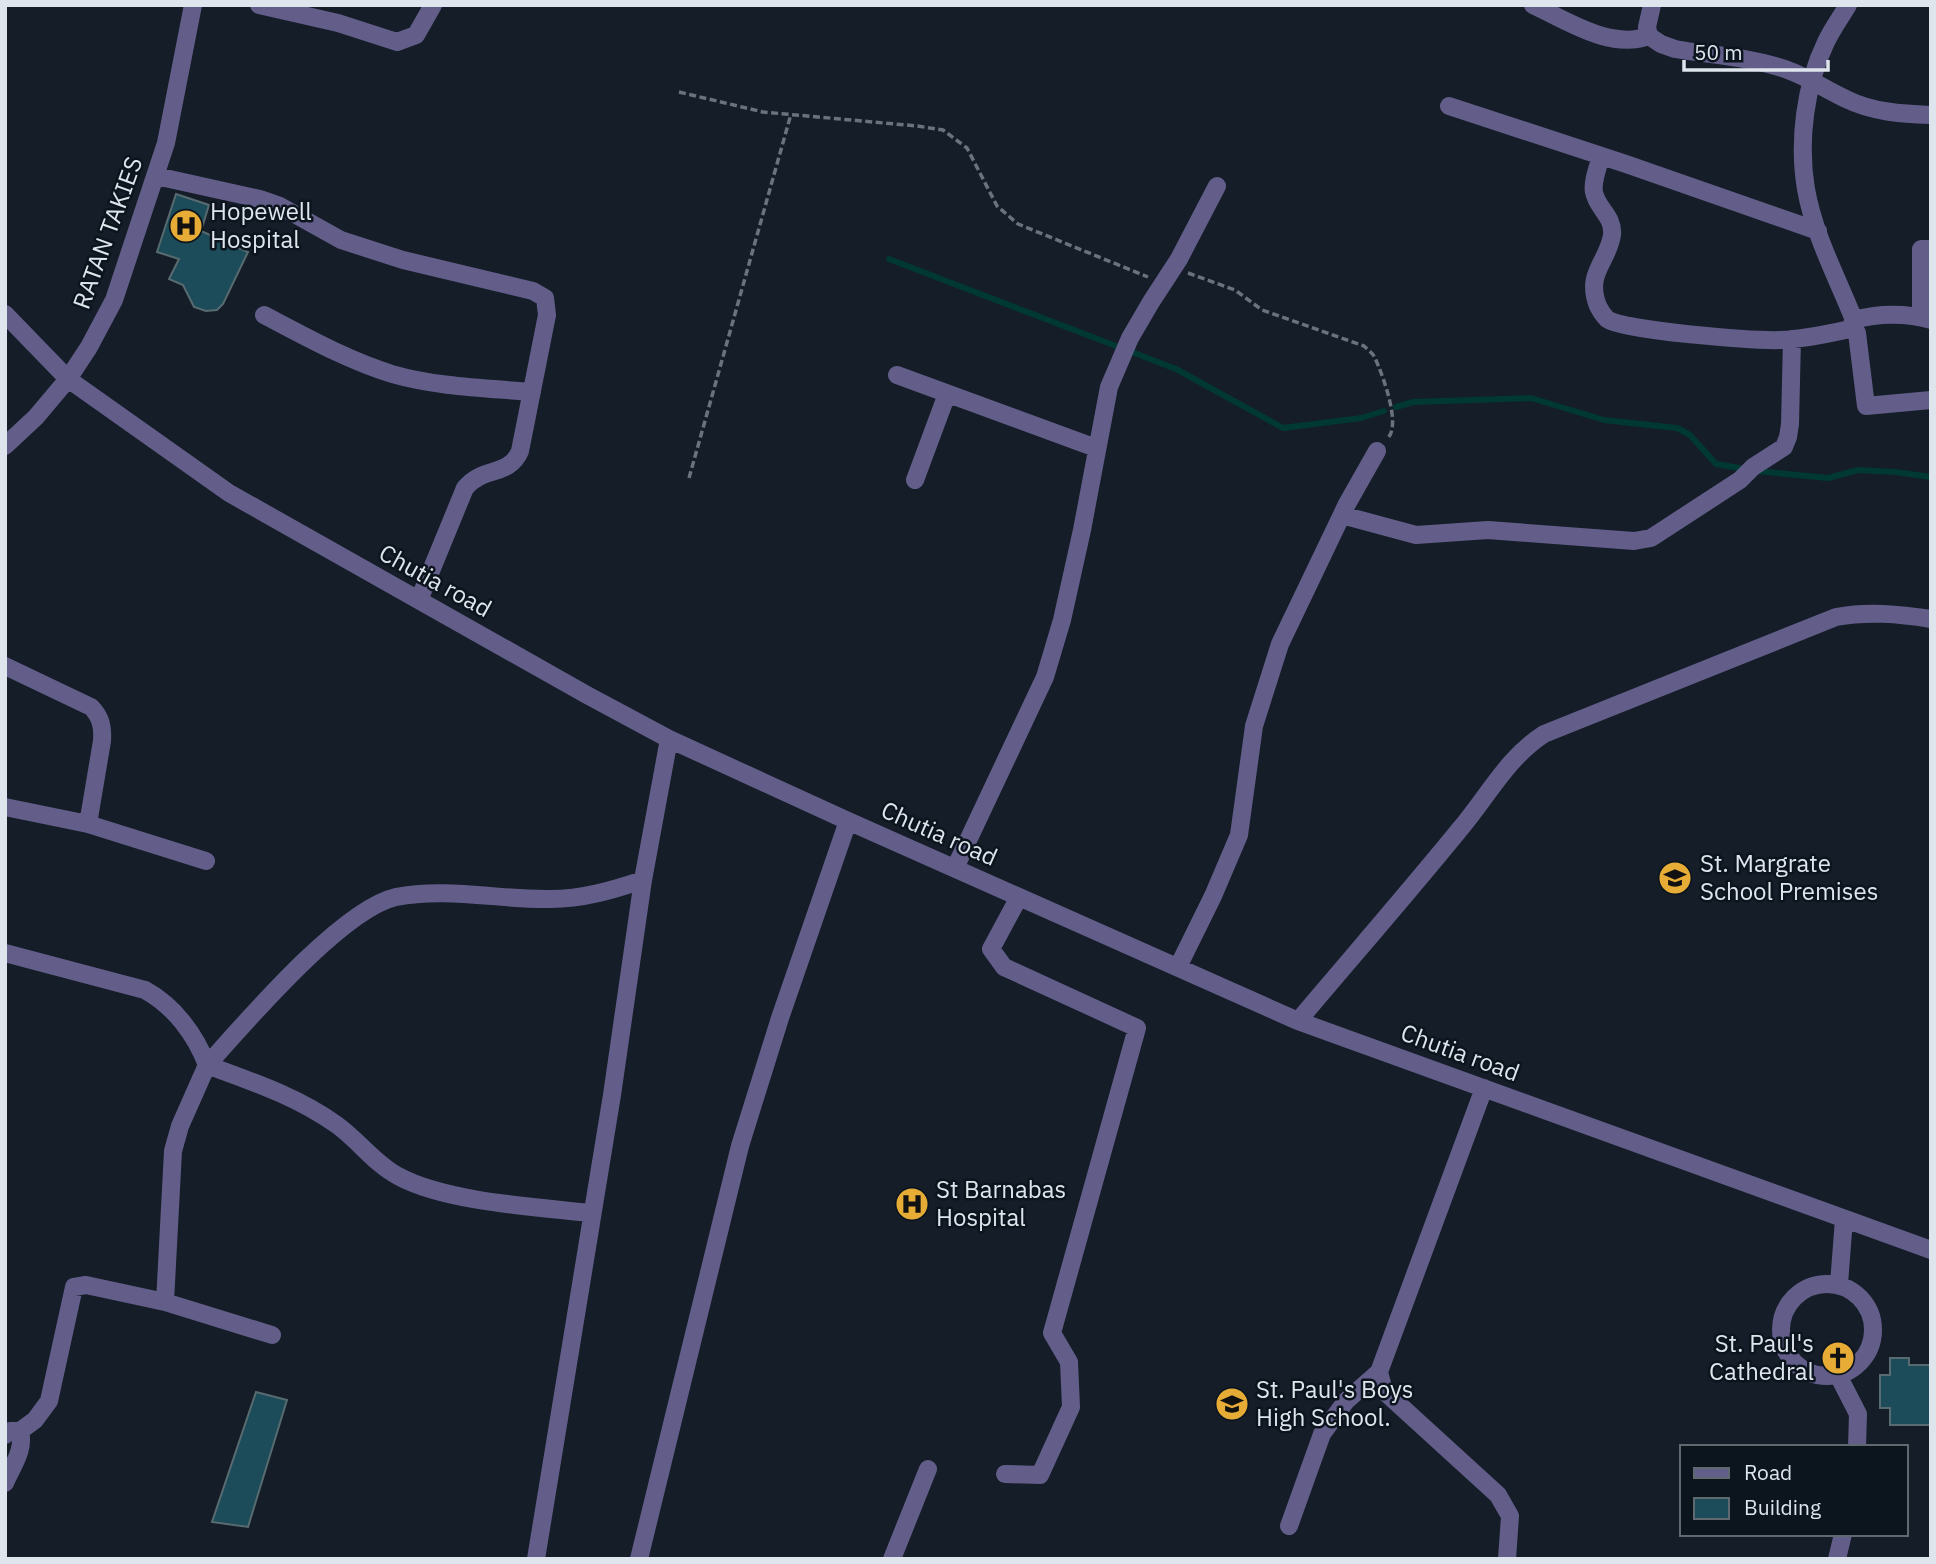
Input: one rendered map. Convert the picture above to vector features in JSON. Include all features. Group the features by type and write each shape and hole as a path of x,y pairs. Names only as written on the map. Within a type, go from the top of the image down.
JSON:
{"street":[{"name":"RATAN TAKIES","path":"5,446 36,417 68,379 114,300 166,143 193,5"},
{"path":"259,5 338,23 397,41 416,35 433,5"},
{"path":"1533,5 1608,38 1634,41 1649,36"},
{"path":"1653,5 1647,27 1649,36 1661,44 1675,49 1781,67 1847,100 1871,108 1931,115"},
{"path":"1848,5 1826,41 1811,80 1805,122 1806,189 1818,231 1857,333 1866,406 1931,400"},
{"path":"1449,106 1818,231"},
{"path":"1601,156 1593,189 1598,205 1611,223 1612,236 1595,274 1594,290 1599,308 1608,320 1632,328 1762,340 1792,339 1885,315 1926,319 1921,249 1931,248"},
{"path":"156,176 260,198 280,206 341,240 403,260 533,291 545,298 547,307 520,451 516,460 506,468 474,478 465,488 419,600"},
{"path":"955,868 1045,677 1062,620 1110,387 1130,338 1179,259 1217,186"},
{"name":"Chutia road","path":"5,314 68,379 229,493 669,739 1298,1021 1931,1250"},
{"path":"264,314 343,356 393,374 449,385 532,393"},
{"path":"1342,515 1416,535 1488,530 1634,541 1651,538 1784,447 1788,437 1792,339"},
{"path":"897,375 1096,448"},
{"path":"915,480 947,394"},
{"path":"1178,967 1239,835 1254,726 1268,678 1293,614 1377,451"},
{"path":"1298,1021 1462,827 1525,746 1544,734 1836,617 1878,613 1931,619"},
{"path":"5,666 91,706 98,714 103,729 102,741 88,824"},
{"path":"536,1559 612,1095 643,880 669,739"},
{"path":"5,807 88,824 206,861"},
{"path":"639,1559 740,1146 780,1018 848,821"},
{"path":"165,1302 173,1151 180,1126 207,1065 327,942 364,911 395,898 430,894 552,899 599,894 643,880"},
{"path":"1005,1474 1041,1475 1071,1407 1069,1362 1052,1333 1137,1028 1004,967 991,949 1019,897"},
{"path":"5,953 145,990 173,1010 202,1051 207,1065"},
{"path":"207,1065 271,1087 317,1112 339,1126 382,1166 414,1183 474,1198 591,1213"},
{"path":"1289,1526 1322,1434 1346,1401 1379,1373 1484,1088"},
{"path":"1839,1284 1844,1219"},
{"path":"1816,1284 1839,1284 1866,1304 1871,1314 1873,1336 1865,1357 1848,1371 1838,1375 1815,1375 1804,1371 1788,1355 1780,1334 1783,1312 1797,1294 1816,1284"},
{"path":"5,1483 22,1439 13,1433 35,1420 49,1401 74,1287 86,1285 165,1302 272,1335"},
{"path":"1379,1373 1384,1391 1498,1495 1510,1516 1507,1559"},
{"path":"1838,1375 1858,1414 1857,1445"},
{"path":"892,1559 928,1469"},
{"path":"1837,1559 1843,1536"}],"path":[{"path":"679,92 764,112 943,130 967,148 997,206 1018,224 1163,283"},
{"path":"690,478 791,114"},
{"path":"1172,267 1235,290 1262,310 1364,346 1374,355 1394,416 1393,432 1377,451"}],"building":[{"path":"176,194 209,205 201,231 248,252 223,304 217,310 206,311 194,307 183,285 169,279 179,259 157,252"},
{"name":"St. Paul's Cathedral","path":"1890,1358 1909,1358 1909,1365 1931,1365 1931,1425 1890,1425 1890,1408 1880,1408 1880,1375 1890,1375"},
{"path":"256,1392 287,1400 248,1527 212,1522"}],"waterway":[{"path":"889,259 1116,346"},
{"path":"1129,351 1176,369 1283,428 1361,418 1384,411"},
{"path":"1396,407 1413,402 1531,398 1604,420 1677,428 1690,435 1716,464 1745,469"},
{"path":"1756,471 1828,478 1858,470 1931,477"}],"place":[{"name":"Hopewell Hospital","path":"186,226"},
{"name":"St. Margrate School Premises","path":"1675,878"},
{"name":"St Barnabas Hospital","path":"912,1204"},
{"name":"St. Paul's Cathedral","path":"1838,1358"},
{"name":"St. Paul's Boys High School.","path":"1232,1404"}]}
